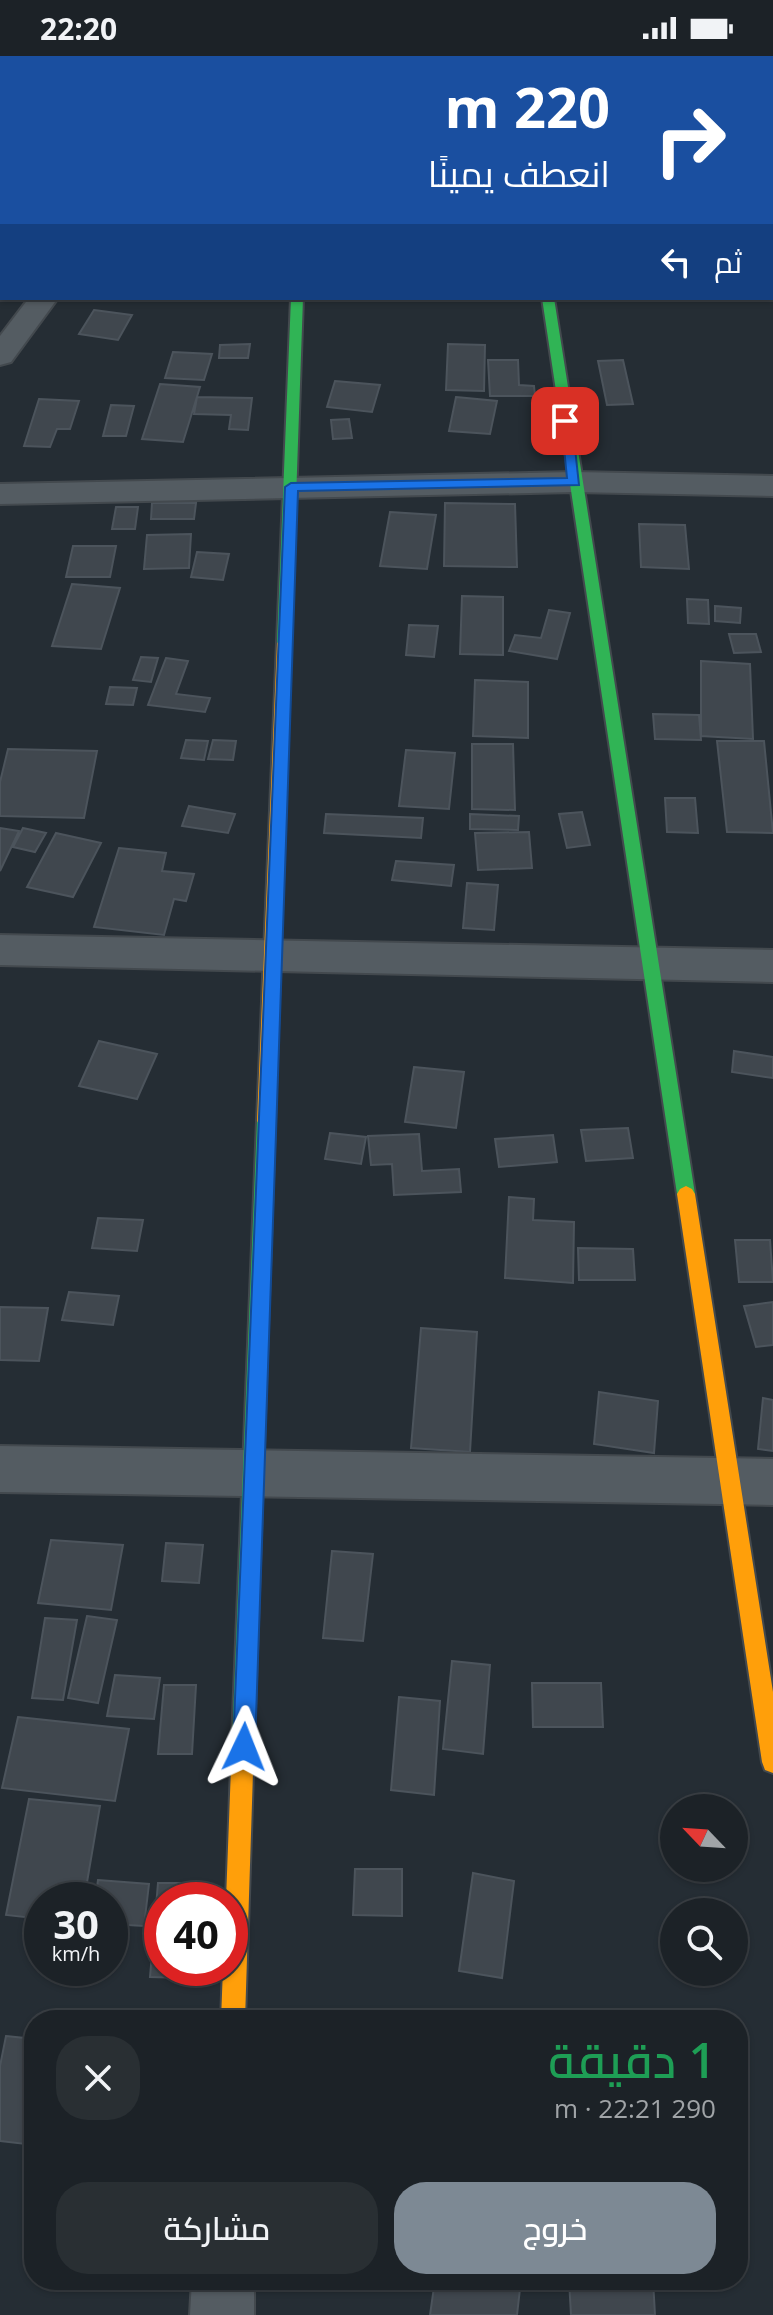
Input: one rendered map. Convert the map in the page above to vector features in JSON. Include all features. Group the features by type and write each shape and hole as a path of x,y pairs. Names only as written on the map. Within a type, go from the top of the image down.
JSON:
{"street":[{"path":"0,356 42,300"},
{"path":"233,2010 297,300"},
{"path":"548,300 574,482 651,963 752,1481 773,1762"},
{"path":"0,494 574,482 773,486"},
{"path":"0,950 773,966"},
{"path":"0,1469 752,1481"},
{"path":"222,2315 223,2290"}],"building":[{"path":"94,310 132,315 118,340 79,334"},
{"path":"250,344 248,358 219,358 220,345"},
{"path":"448,344 485,345 484,391 446,390"},
{"path":"173,352 212,354 204,380 165,378"},
{"path":"488,360 518,360 519,385 534,386 535,396 490,396"},
{"path":"623,360 633,404 607,405 598,361"},
{"path":"335,381 380,385 372,412 327,407"},
{"path":"160,384 200,387 183,442 142,439"},
{"path":"197,397 252,398 248,430 229,429 231,415 194,414"},
{"path":"456,397 497,401 490,434 449,431"},
{"path":"39,399 79,401 70,429 57,429 50,447 24,446"},
{"path":"111,405 134,406 126,436 103,436"},
{"path":"349,419 352,438 333,439 331,420"},
{"path":"152,503 196,503 194,519 151,519"},
{"path":"445,503 515,504 517,567 444,566"},
{"path":"116,507 138,507 135,529 112,529"},
{"path":"390,512 436,515 427,569 380,566"},
{"path":"639,524 685,525 689,569 641,567"},
{"path":"191,534 189,568 144,569 147,535"},
{"path":"73,546 116,546 110,577 66,577"},
{"path":"197,552 229,554 223,580 191,577"},
{"path":"72,584 120,588 101,649 52,646"},
{"path":"462,596 503,597 503,655 460,654"},
{"path":"687,599 708,600 709,624 688,623"},
{"path":"715,606 741,608 740,623 715,621"},
{"path":"549,610 570,613 557,659 509,651 515,635 541,638"},
{"path":"409,625 438,626 434,657 406,655"},
{"path":"729,634 756,634 761,652 734,653"},
{"path":"141,657 158,658 151,682 133,680"},
{"path":"166,658 188,661 176,694 210,698 205,712 148,705"},
{"path":"701,661 750,664 753,739 701,736"},
{"path":"475,680 528,682 528,738 473,736"},
{"path":"110,687 137,688 133,705 106,704"},
{"path":"653,714 699,715 701,740 655,739"},
{"path":"186,740 208,741 204,760 181,758"},
{"path":"213,740 236,741 233,760 208,759"},
{"path":"717,741 764,741 773,833 727,832"},
{"path":"472,744 513,744 515,810 472,809"},
{"path":"8,749 97,751 84,818 0,816 0,782"},
{"path":"406,750 455,753 449,809 399,806"},
{"path":"665,798 695,798 698,833 667,832"},
{"path":"189,806 235,814 228,833 182,826"},
{"path":"582,812 590,845 567,848 559,814"},
{"path":"326,814 423,818 421,838 324,833"},
{"path":"470,814 519,816 518,830 470,829"},
{"path":"0,828 19,831 0,871"},
{"path":"23,828 46,833 35,852 13,847"},
{"path":"529,832 532,868 478,870 475,833"},
{"path":"56,833 101,843 73,897 27,887"},
{"path":"119,848 166,853 162,871 194,874 186,901 174,899 164,935 94,927"},
{"path":"396,861 454,865 451,886 392,880"},
{"path":"467,883 498,885 494,930 463,928"},
{"path":"99,1041 157,1054 137,1099 79,1086"},
{"path":"734,1051 773,1057 773,1078 732,1072"},
{"path":"414,1067 464,1072 456,1128 405,1122"},
{"path":"628,1128 633,1158 586,1161 581,1130"},
{"path":"330,1133 366,1137 361,1164 325,1159"},
{"path":"419,1134 422,1171 459,1169 461,1192 394,1195 392,1164 371,1165 368,1136"},
{"path":"553,1135 557,1162 499,1167 495,1139"},
{"path":"509,1197 534,1199 533,1220 574,1222 573,1283 505,1278"},
{"path":"98,1218 143,1220 137,1251 92,1248"},
{"path":"735,1240 770,1240 773,1282 739,1282"},
{"path":"578,1248 633,1249 635,1280 579,1280"},
{"path":"69,1292 119,1296 113,1325 62,1320"},
{"path":"773,1302 773,1345 756,1347 744,1306"},
{"path":"0,1307 48,1308 39,1361 0,1360"},
{"path":"421,1328 477,1332 470,1452 411,1448"},
{"path":"599,1392 658,1401 654,1453 594,1444"},
{"path":"763,1398 773,1400 773,1451 758,1449"},
{"path":"51,1540 123,1545 111,1610 38,1603"},
{"path":"166,1543 203,1545 199,1583 162,1581"},
{"path":"332,1551 373,1554 363,1641 323,1638"},
{"path":"87,1616 117,1620 98,1703 68,1698"},
{"path":"45,1618 77,1620 63,1700 32,1698"},
{"path":"452,1661 490,1665 483,1754 443,1749"},
{"path":"115,1675 160,1678 154,1719 107,1716"},
{"path":"532,1683 601,1683 603,1727 533,1727"},
{"path":"164,1685 196,1685 192,1754 158,1754"},
{"path":"399,1697 440,1701 434,1795 391,1790"},
{"path":"18,1717 129,1729 115,1801 2,1788"},
{"path":"29,1799 100,1806 87,1882 24,1882 24,1917 6,1915"},
{"path":"355,1869 402,1869 402,1916 353,1915"},
{"path":"473,1873 514,1881 502,1978 459,1971"},
{"path":"128,1882 144,1884 144,1926 128,1925"},
{"path":"6,2036 24,2038 24,2144 0,2141 0,2066"},
{"path":"434,2290 520,2290 517,2315 430,2315"},
{"path":"570,2290 654,2290 655,2315 571,2315"}],"traffic: fast":[{"path":"284,643 297,300"},
{"path":"548,300 686,1194"},
{"path":"243,1741 266,1121"}],"traffic: slow":[{"path":"266,1121 284,643"},
{"path":"686,1194 773,1762"},
{"path":"233,2010 243,1741"}],"route":[{"path":"244,1747 291,487 574,482 565,421"}]}
